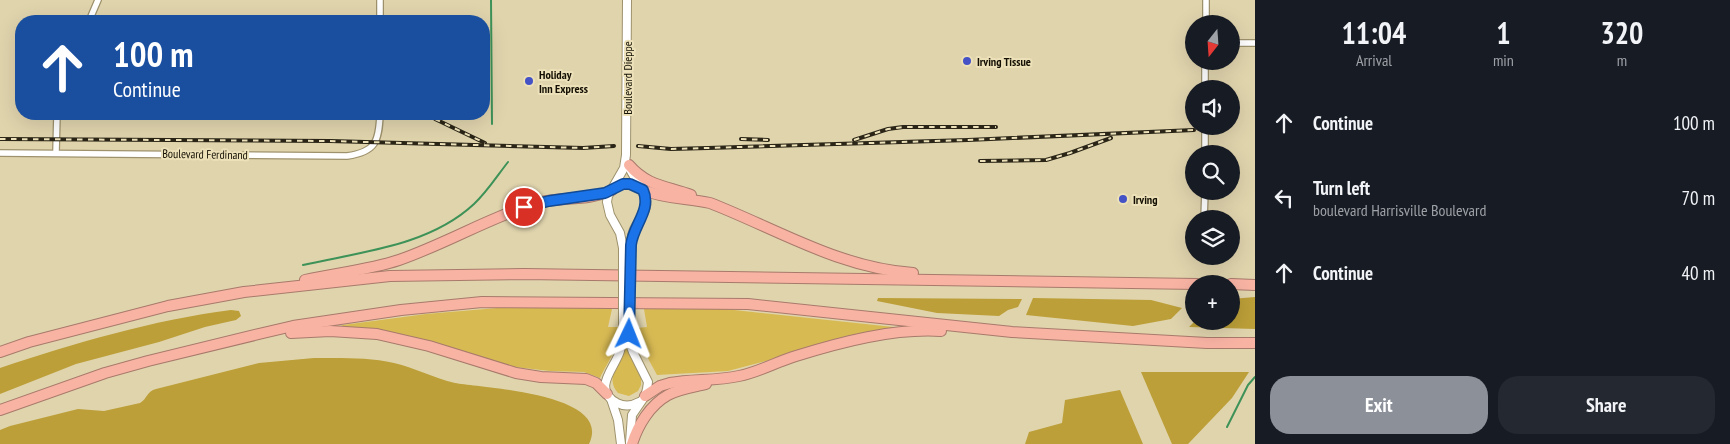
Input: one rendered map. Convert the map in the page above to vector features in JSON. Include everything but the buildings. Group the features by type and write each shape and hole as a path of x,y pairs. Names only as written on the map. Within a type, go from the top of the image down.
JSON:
{"highway":[{"path":"627,160 639,176 650,182 710,203 831,256 866,267 904,273 1028,281"},
{"path":"0,352 29,342 168,306 386,264 400,260 494,218 524,207 549,201 598,195 612,190"},
{"path":"643,190 663,197 710,203"},
{"path":"244,292 390,276 524,274 1185,284"},
{"path":"1240,284 1255,285"},
{"path":"0,410 105,373 189,350 293,326 401,310 482,302 748,304 1012,332 1255,344"},
{"path":"631,444 646,415 657,403 670,394 763,369 794,356 874,336 936,331 967,333 1012,332"},
{"path":"189,350 297,332 365,332 428,346 516,373 541,377 586,379 596,383 609,397"},
{"path":"643,398 660,386 670,383 724,378"}],"main road":[{"name":"Boulevard Dieppe","path":"627,0 627,160"},
{"path":"627,160 608,196 608,208 627,248"},
{"path":"621,444 618,420 605,382 606,376 620,352 626,328 627,248 646,203 643,190 632,174 627,160"},
{"path":"612,190 623,184 630,184 643,190"},
{"path":"626,328 633,352 648,382 648,389 632,415 631,444"},
{"path":"609,397 617,403 628,406 643,398"}],"street":[{"path":"92,15 98,0"},
{"path":"380,0 380,15"},
{"path":"1206,0 1206,15"},
{"path":"1240,43 1255,43"},
{"path":"56,152 57,120"},
{"name":"Boulevard Ferdinand","path":"0,153 347,156 370,150 375,143 379,120"}],"shaded area":[{"path":"1255,297 1255,329 1240,329 1240,298"},
{"path":"878,298 1022,299 1018,307 1008,310 999,316 937,313 877,301"},
{"path":"1033,298 1151,300 1182,308 1171,319 1133,326 1026,315"},
{"path":"509,307 716,308 903,328 823,346 728,371 657,375 638,334 637,328 647,327 644,309 612,309 608,327 619,327 617,342 600,378 584,372 550,371 506,366 341,326 426,314"},
{"path":"231,310 239,311 241,316 236,320 76,364 0,394 0,368 114,333 202,314"},
{"path":"625,346 629,346 641,376 641,385 638,391 629,396 618,393 613,381 615,369"},
{"path":"314,358 354,358 384,361 402,365 455,383 542,396 565,404 582,414 592,427 589,444 0,444 0,430 10,426 78,409 104,411 140,403 151,391 156,389 259,363"},
{"path":"1141,372 1249,372 1232,398 1188,444 1172,444"},
{"path":"1120,390 1143,444 1025,444 1029,432 1062,423 1065,400"}],"waterway":[{"path":"491,0 492,124"},
{"path":"303,265 393,245 436,229 456,218 474,204 508,162"},
{"path":"1227,427 1248,385 1255,377"}],"railway":[{"path":"437,120 485,143"},
{"path":"854,140 888,129 903,127 996,127"},
{"path":"638,146 671,149 708,148 968,140 1185,130"},
{"path":"980,161 1046,160 1111,138"},
{"path":"0,139 330,141 583,148 614,146"},
{"path":"741,139 768,140"}],"place":[{"name":"Irving Tissue","path":"967,61"},
{"name":"Holiday Inn Express","path":"529,81"},
{"name":"Irving","path":"1123,199"}],"route":[{"path":"524,207 536,203 598,195 623,184 630,184 643,190 646,196 645,209 633,231 631,245 629,334"}]}
